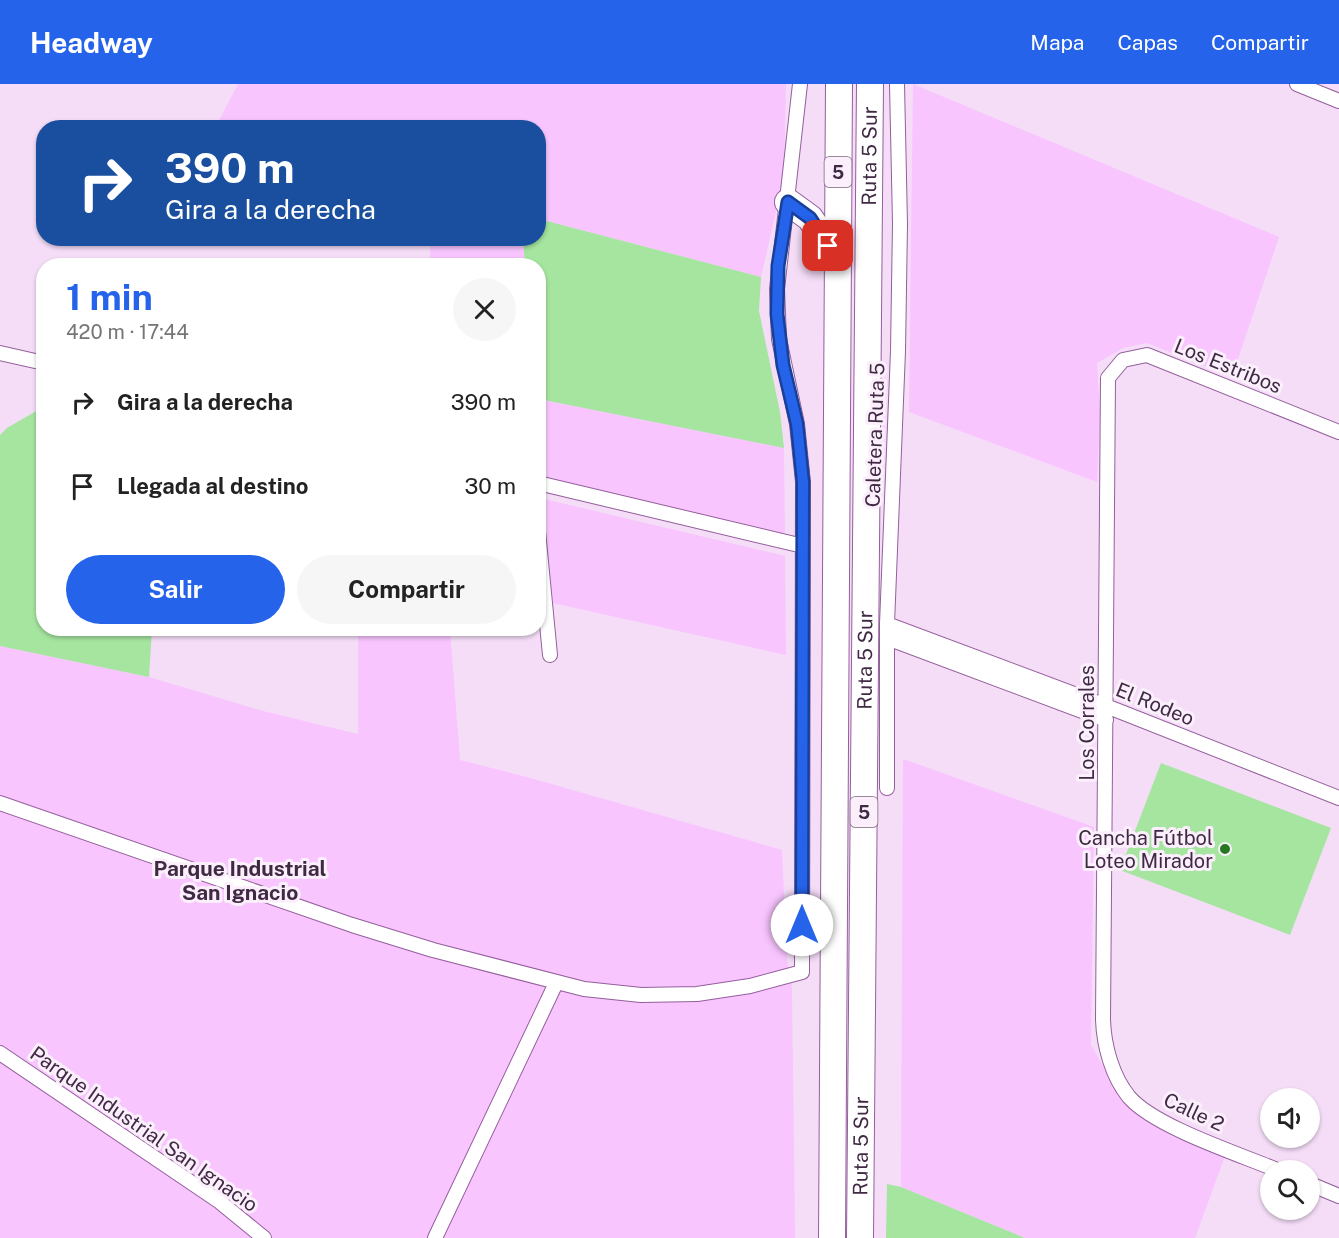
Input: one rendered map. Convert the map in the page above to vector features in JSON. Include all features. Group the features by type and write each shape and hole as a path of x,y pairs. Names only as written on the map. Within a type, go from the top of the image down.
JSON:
{"highway":[{"name":"Ruta 5 Sur","path":"832,1238 839,84"},
{"name":"Ruta 5 Sur","path":"860,1238 870,84"},
{"path":"788,202 810,218 838,259"}],"street":[{"path":"0,803 363,928 433,950 556,983 613,993 670,996 732,990 802,972 804,514 801,453 797,424 783,365 777,314 778,266 788,202 800,84"},
{"name":"Caletera Ruta 5","path":"887,788 887,631 898,351 900,224 897,84"},
{"path":"1297,84 1339,101"},
{"path":"0,353 36,361"},
{"name":"Los Estribos","path":"1108,378 1123,360 1147,355 1339,432"},
{"name":"Los Corrales","path":"1108,378 1103,1020 1107,1049 1114,1068"},
{"path":"546,485 803,546"},
{"path":"546,614 550,655"},
{"name":"El Rodeo","path":"887,631 1106,706 1339,798"},
{"name":"El Rodeo","path":"887,631 1106,720"},
{"path":"435,1238 556,983"},
{"name":"Parque Industrial San Ignacio","path":"0,1053 220,1202 264,1238"},
{"name":"Calle 2","path":"1114,1068 1123,1088 1144,1110 1180,1130 1260,1163"},
{"path":"1320,1188 1339,1196"}],"shaded area":[{"path":"238,84 786,84 784,177 761,277 546,221 546,120 219,120"},
{"path":"913,84 1279,237 1232,377 1147,343 1123,348 1097,363 1100,414 1097,482 909,412"},
{"path":"430,246 524,246 525,258 430,258"},
{"path":"546,400 784,448 785,541 546,478"},
{"path":"546,499 785,556 786,655 553,603 546,546"},
{"path":"358,636 451,636 460,760 782,850 787,960 792,987 795,1238 0,1238 0,646 149,677 263,711 358,734"},
{"path":"903,759 1094,827 1091,1045 1121,1097 1145,1120 1173,1137 1225,1156 1195,1238 1025,1238 901,1187"}],"green space":[{"path":"546,221 761,277 759,311 780,412 784,448 546,400 546,258 524,258 524,246 546,246"},
{"path":"36,411 36,636 152,636 149,677 0,646 0,435 7,428"},
{"name":"Cancha Fútbol Loteo Mirador","path":"1161,763 1331,828 1290,935 1120,870"},
{"path":"887,1184 901,1187 1025,1238 886,1238"}],"place":[{"name":"Cancha Fútbol Loteo Mirador","path":"1225,849"}],"district":[{"name":"Parque Industrial San Ignacio","path":"240,880"}],"route":[{"path":"802,925 803,482 797,424 783,365 777,314 778,266 788,202 810,218 828,246"}]}
